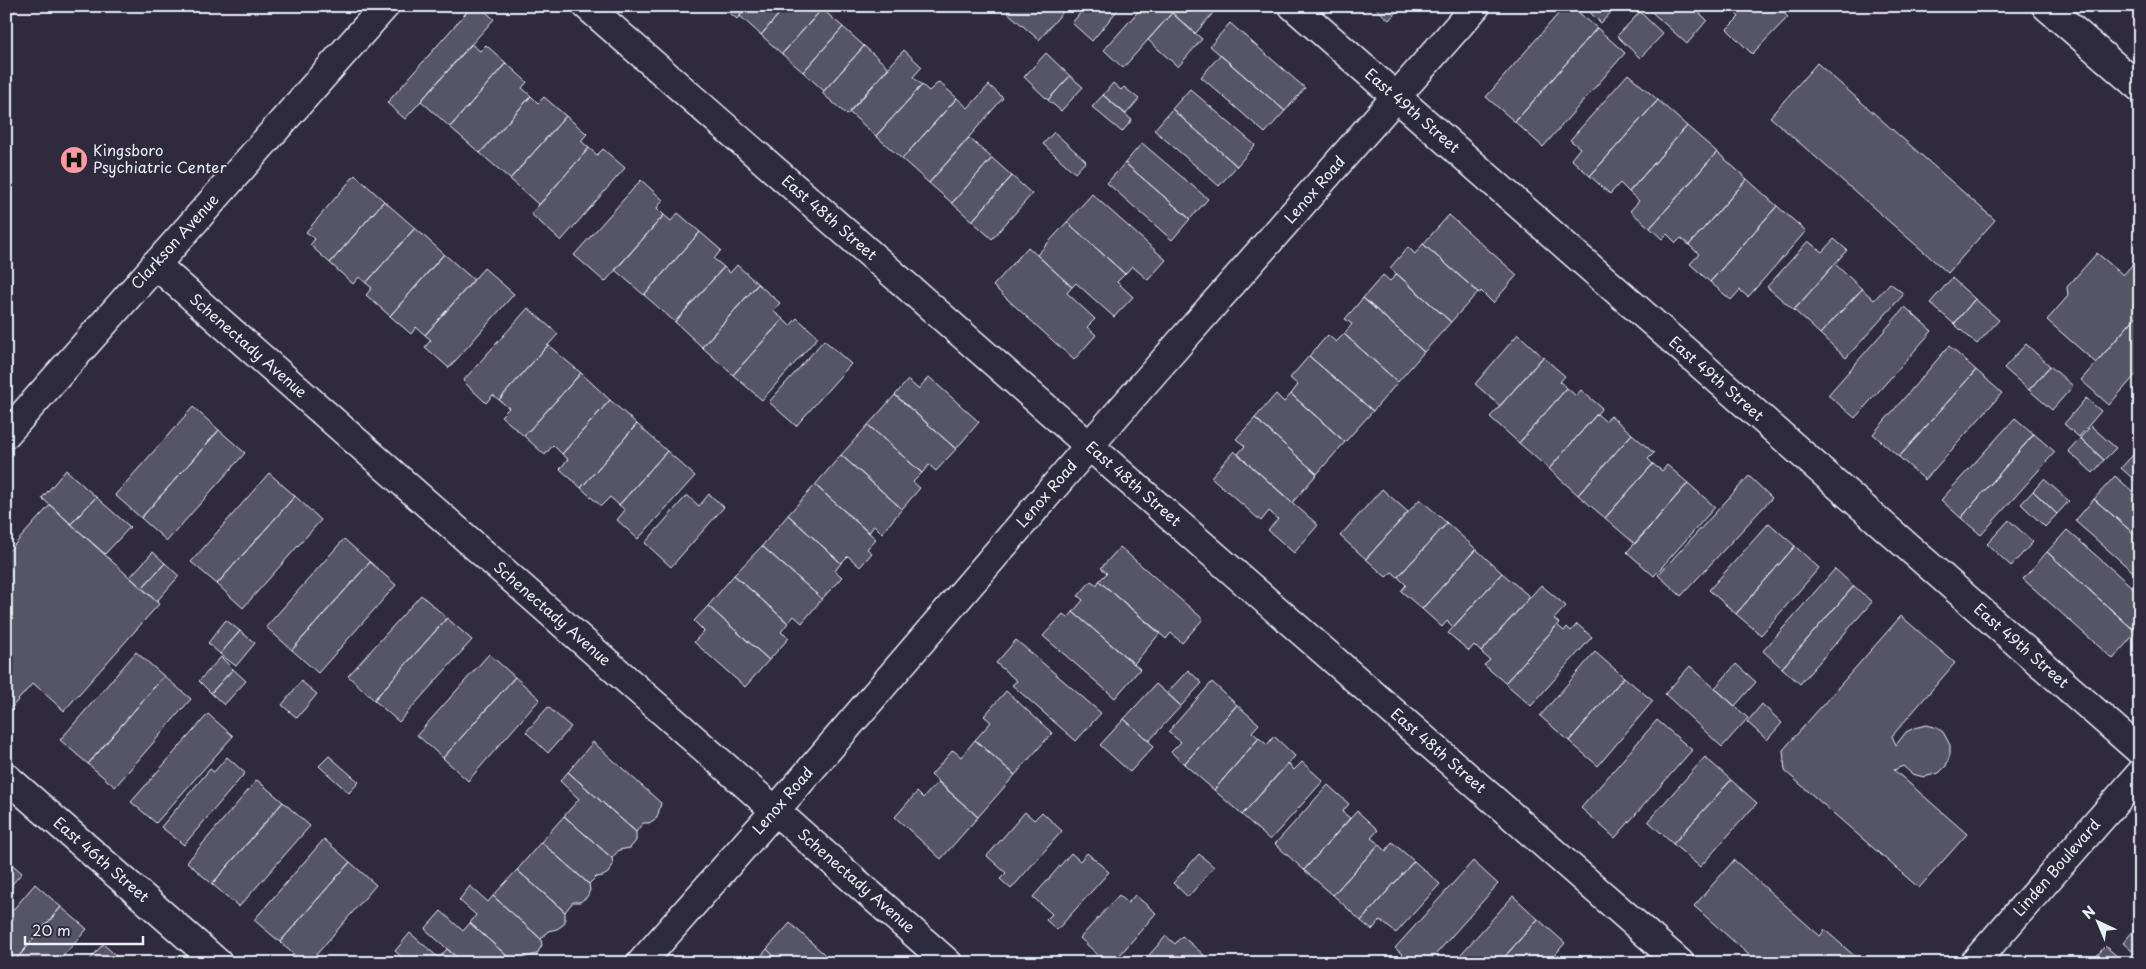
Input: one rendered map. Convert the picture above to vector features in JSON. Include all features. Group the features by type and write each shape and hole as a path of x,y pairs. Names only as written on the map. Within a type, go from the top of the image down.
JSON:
{"main road":[{"name":"Clarkson Avenue","path":"6,434 385,6"},
{"name":"East 48th Street","path":"587,6 1680,963"},
{"name":"East 49th Street","path":"1293,6 2140,751"},
{"name":"Lenox Road","path":"641,963 775,811 1089,446 1476,6"},
{"path":"2046,6 2140,88"},
{"name":"Schenectady Avenue","path":"155,264 948,963"},
{"name":"Linden Boulevard","path":"1974,963 2140,774"},
{"name":"East 46th Street","path":"6,777 218,963"}],"building":[{"path":"6,6 19,6 6,21"},
{"path":"472,6 479,6 494,19 405,119 387,103"},
{"path":"721,6 749,6 737,19"},
{"path":"749,6 786,6 761,35 740,16"},
{"path":"786,6 819,6 822,9 782,54 761,35"},
{"path":"1012,6 1068,6 1039,40 1007,12"},
{"path":"1086,6 1121,6 1092,41 1072,23"},
{"path":"1143,6 1178,6 1123,68 1104,50"},
{"path":"1178,6 1219,6 1195,34 1172,13"},
{"path":"1373,6 1401,6 1389,20"},
{"path":"1565,6 1571,6 1597,28 1515,122 1486,97"},
{"path":"1583,6 1617,6 1601,23"},
{"path":"1645,6 1692,6 1707,20 1687,44"},
{"path":"1692,6 1706,6 1700,13"},
{"path":"1729,6 1781,6 1779,8 1788,17 1752,54 1727,29 1739,17"},
{"path":"822,9 843,27 803,72 782,54"},
{"path":"1640,12 1663,34 1640,58 1617,36"},
{"path":"1172,13 1202,39 1178,67 1148,40"},
{"path":"1230,23 1305,88 1285,111 1210,46"},
{"path":"843,27 864,46 824,91 803,72"},
{"path":"1597,28 1625,53 1543,147 1515,122"},
{"path":"471,44 480,51 486,45 506,63 450,127 421,101"},
{"path":"864,46 889,68 847,115 822,93"},
{"path":"904,50 922,67 913,77 922,85 876,136 849,112"},
{"path":"1046,53 1070,76 1048,100 1024,77"},
{"path":"1220,55 1285,111 1265,133 1201,77"},
{"path":"506,63 527,82 522,88 531,96 480,153 450,127"},
{"path":"1817,63 1995,220 1948,273 1770,117"},
{"path":"1628,74 1658,100 1590,176 1571,159 1580,148 1570,140"},
{"path":"1070,76 1083,87 1061,111 1048,100"},
{"path":"939,82 957,98 902,159 876,136 922,85 929,91"},
{"path":"1113,83 1121,90 1124,87 1139,99 1126,114 1103,95"},
{"path":"989,85 1003,98 929,183 902,159 957,98 968,108"},
{"path":"1190,89 1255,145 1237,166 1172,109"},
{"path":"1103,95 1132,120 1122,132 1092,107"},
{"path":"531,96 538,103 544,97 566,116 510,179 480,153"},
{"path":"1658,100 1687,126 1629,192 1620,183 1610,194 1590,176"},
{"path":"1172,109 1237,166 1219,186 1154,130"},
{"path":"566,116 587,134 581,141 589,148 539,205 510,179"},
{"path":"1687,126 1717,152 1650,228 1630,211 1639,201 1629,192"},
{"path":"1054,132 1086,161 1075,173 1043,144"},
{"path":"969,138 992,158 952,203 929,183"},
{"path":"1142,143 1208,199 1190,219 1125,163"},
{"path":"589,148 597,155 603,149 625,168 561,241 531,214"},
{"path":"1717,152 1747,179 1689,245 1681,238 1676,243 1667,234 1662,239 1650,228"},
{"path":"992,158 1012,176 972,221 952,203"},
{"path":"1125,163 1190,219 1172,240 1107,183"},
{"path":"355,175 384,201 330,263 310,245 315,239 306,232"},
{"path":"1012,176 1032,194 992,239 972,221"},
{"path":"1747,179 1777,206 1710,282 1690,264 1699,254 1689,245"},
{"path":"641,180 663,200 657,208 664,215 605,282 574,255"},
{"path":"1092,194 1166,260 1148,280 1132,266 1125,274 1067,222"},
{"path":"384,201 415,228 366,283 359,277 353,284 330,263"},
{"path":"1777,206 1806,231 1748,297 1740,290 1731,300 1710,282"},
{"path":"678,213 700,232 644,295 615,270 664,215 671,221"},
{"path":"1449,215 1517,275 1493,303 1423,244"},
{"path":"1067,222 1125,274 1117,282 1133,297 1114,317 1076,283 1072,287 1037,255"},
{"path":"415,228 444,254 390,316 366,295 372,288 366,283"},
{"path":"700,232 721,250 714,259 724,267 675,322 644,295"},
{"path":"1834,239 1847,250 1794,310 1767,287 1808,241 1822,252"},
{"path":"1423,244 1478,292 1451,322 1390,268 1408,247 1415,254"},
{"path":"1028,247 1072,287 1067,293 1095,319 1087,327 1096,335 1074,360 993,286"},
{"path":"2097,253 2123,275 2140,256 2140,312 2096,363 2047,320 2068,296 2067,287"},
{"path":"444,254 474,280 425,335 416,327 411,334 390,316"},
{"path":"1835,264 1862,289 1820,334 1794,310"},
{"path":"737,265 758,284 702,347 675,322 724,267 730,273"},
{"path":"484,268 514,294 449,368 425,347 431,340 425,335"},
{"path":"1397,274 1451,322 1424,352 1363,298 1383,275 1390,281"},
{"path":"1952,278 1975,299 1954,324 1930,303"},
{"path":"1890,283 1904,294 1846,358 1820,334 1862,289 1874,300"},
{"path":"758,284 780,303 773,311 783,319 733,375 702,347"},
{"path":"1363,298 1424,352 1398,382 1344,334 1352,324 1345,319"},
{"path":"1975,299 1999,320 1977,344 1954,324"},
{"path":"1905,307 1932,331 1855,418 1828,395"},
{"path":"528,308 558,334 499,400 493,395 486,403 463,381"},
{"path":"2140,312 2140,370 2109,405 2081,380"},
{"path":"797,318 818,337 762,400 733,375 783,319 790,326"},
{"path":"1344,334 1398,382 1373,411 1309,356 1328,335 1336,342"},
{"path":"1518,334 1543,357 1500,406 1475,384"},
{"path":"824,340 851,364 796,426 769,402"},
{"path":"2026,344 2050,366 2029,390 2004,368"},
{"path":"548,345 581,373 524,436 501,416 509,408 499,400"},
{"path":"1949,346 1976,370 1899,457 1873,434"},
{"path":"1309,356 1373,411 1345,442 1291,394 1298,385 1290,378"},
{"path":"1543,357 1565,376 1560,382 1567,388 1519,443 1490,417"},
{"path":"2050,366 2073,386 2052,410 2029,390"},
{"path":"1976,370 2002,393 1925,480 1899,457"},
{"path":"581,373 610,400 562,454 553,445 545,455 524,436"},
{"path":"929,377 979,422 956,449 895,395 908,380 918,389"},
{"path":"1567,388 1576,396 1581,390 1602,408 1549,469 1519,443"},
{"path":"1276,394 1284,402 1291,394 1345,442 1317,474 1255,418"},
{"path":"895,395 956,449 936,471 929,465 922,473 868,425"},
{"path":"2086,398 2101,411 2079,437 2064,424"},
{"path":"610,400 637,424 581,488 560,469 568,459 562,454"},
{"path":"193,407 219,430 141,518 115,495"},
{"path":"1597,414 1605,421 1611,416 1632,434 1578,495 1549,469"},
{"path":"1255,418 1317,474 1292,503 1238,454 1245,446 1236,439"},
{"path":"2015,418 2034,434 1961,518 1941,500"},
{"path":"637,424 667,451 619,505 610,497 601,506 581,488"},
{"path":"868,425 922,473 913,482 920,488 902,509 841,455"},
{"path":"2091,426 2116,448 2104,460 2080,438"},
{"path":"219,430 245,453 167,541 141,518"},
{"path":"1632,434 1654,453 1648,459 1653,464 1605,518 1578,495"},
{"path":"2034,434 2055,452 1981,535 1961,518"},
{"path":"2080,438 2104,460 2093,473 2068,451"},
{"path":"2140,447 2140,485 2121,468"},
{"path":"667,451 695,476 638,539 617,520 625,510 619,505"},
{"path":"1234,451 1318,525 1294,553 1268,530 1278,519 1269,511 1261,521 1211,477"},
{"path":"841,455 902,509 882,533 874,525 869,533 815,485"},
{"path":"1653,464 1662,471 1667,465 1688,483 1635,544 1605,518"},
{"path":"66,470 96,497 71,524 42,498"},
{"path":"269,473 295,496 217,584 191,562"},
{"path":"1749,476 1772,498 1681,596 1658,575"},
{"path":"2115,476 2140,498 2140,539 2094,499"},
{"path":"2044,479 2069,501 2057,514 2033,491"},
{"path":"1688,483 1715,507 1654,576 1627,552"},
{"path":"815,485 876,539 867,549 872,553 860,567 848,556 841,563 788,515"},
{"path":"1382,489 1408,512 1366,559 1340,536"},
{"path":"2033,491 2057,514 2045,527 2021,504"},
{"path":"709,494 724,507 671,567 645,543 687,495 699,506"},
{"path":"295,496 321,520 243,608 217,584"},
{"path":"96,497 130,527 105,554 71,524"},
{"path":"1420,499 1447,523 1398,577 1392,572 1386,577 1366,559"},
{"path":"2094,499 2140,539 2140,578 2075,521"},
{"path":"50,505 159,604 64,711 33,683 11,708 6,703 6,554"},
{"path":"788,515 841,563 835,571 842,577 822,599 762,546"},
{"path":"2009,520 2033,542 2011,566 1987,544"},
{"path":"1447,523 1476,549 1422,609 1401,591 1406,585 1398,577"},
{"path":"1769,523 1795,546 1736,614 1709,590"},
{"path":"2067,530 2140,594 2140,628 2136,632 2047,552"},
{"path":"344,539 370,562 292,650 266,627"},
{"path":"762,546 822,599 802,623 794,616 788,623 734,575"},
{"path":"1795,546 1819,568 1761,635 1736,614"},
{"path":"1120,547 1203,619 1182,643 1171,633 1166,639 1099,581 1107,573 1101,568"},
{"path":"1476,549 1502,573 1453,627 1447,621 1442,627 1422,609"},
{"path":"153,552 165,563 142,588 130,577"},
{"path":"2047,552 2136,632 2113,659 2023,579"},
{"path":"370,562 396,585 318,673 292,650"},
{"path":"165,563 179,576 157,601 142,588"},
{"path":"1835,569 1854,586 1782,668 1763,651"},
{"path":"1502,573 1530,597 1481,652 1474,645 1469,651 1448,633"},
{"path":"734,575 788,623 781,632 789,638 769,660 708,606"},
{"path":"1091,581 1097,585 1099,581 1160,633 1134,664 1073,612 1083,600 1078,596"},
{"path":"1541,585 1566,606 1554,619 1559,623 1505,683 1484,665 1490,660 1481,652"},
{"path":"1854,586 1872,602 1800,684 1782,668"},
{"path":"421,595 447,618 374,700 348,676"},
{"path":"708,606 769,660 745,687 694,642 704,631 694,621"},
{"path":"1073,612 1140,669 1115,698 1043,636 1063,614 1068,618"},
{"path":"1901,616 1955,663 1892,736 1896,745 1906,732 1914,728 1926,725 1937,728 1943,732 1950,745 1950,755 1946,766 1939,773 1924,777 1912,774 1903,766 1894,770 1967,834 1919,888 1785,771 1783,750"},
{"path":"447,618 472,640 399,722 374,700"},
{"path":"226,620 240,631 220,654 208,643"},
{"path":"1577,624 1592,637 1531,706 1505,683 1557,625 1564,631 1567,627 1571,631"},
{"path":"240,631 255,643 236,666 220,654"},
{"path":"1016,640 1101,713 1076,741 1012,685 1017,681 996,663"},
{"path":"136,652 164,676 88,764 60,740"},
{"path":"1595,652 1624,677 1569,741 1540,716"},
{"path":"489,654 515,677 443,758 417,735"},
{"path":"221,657 233,669 211,693 199,681"},
{"path":"1736,664 1756,682 1735,706 1715,688"},
{"path":"1690,666 1748,718 1722,747 1665,694"},
{"path":"233,669 246,681 224,705 211,693"},
{"path":"1188,670 1202,683 1181,706 1167,693"},
{"path":"164,676 191,699 115,787 88,764"},
{"path":"515,677 540,699 468,781 443,758"},
{"path":"1624,677 1653,701 1598,766 1569,741"},
{"path":"301,681 317,694 297,718 282,705"},
{"path":"1212,682 1237,705 1184,764 1171,752 1181,742 1168,732"},
{"path":"1156,684 1181,706 1149,741 1124,719"},
{"path":"1006,691 1052,733 1015,775 975,740 991,722 984,716"},
{"path":"1762,704 1782,723 1767,740 1747,722"},
{"path":"1237,705 1259,724 1252,732 1259,738 1214,790 1184,764"},
{"path":"548,707 571,727 548,753 526,732"},
{"path":"208,714 233,736 156,823 131,802"},
{"path":"1124,719 1154,746 1130,772 1100,745"},
{"path":"1657,720 1692,750 1615,838 1581,808"},
{"path":"1274,736 1295,756 1242,815 1214,790 1259,738 1267,745"},
{"path":"975,740 1015,775 978,817 931,775 953,750 961,757"},
{"path":"593,742 661,803 657,818 649,823 643,823 636,832 568,772"},
{"path":"329,756 359,782 349,793 319,766"},
{"path":"227,757 245,773 184,845 161,827 210,769 214,772"},
{"path":"1705,757 1731,780 1673,844 1648,821"},
{"path":"1302,762 1323,781 1270,840 1242,815 1288,763 1294,770"},
{"path":"568,772 636,832 636,841 630,848 619,850 612,858 564,816 579,799 560,781"},
{"path":"257,780 283,802 212,884 187,862"},
{"path":"1731,780 1757,803 1700,867 1673,844"},
{"path":"938,782 978,817 941,859 895,817 917,792 923,798"},
{"path":"1328,785 1349,804 1342,812 1350,818 1304,870 1275,844"},
{"path":"283,802 310,826 239,907 212,884"},
{"path":"1357,811 1378,830 1371,838 1379,844 1333,895 1304,870"},
{"path":"1025,812 1034,820 1042,812 1062,831 1011,889 1000,879 1006,873 987,856"},
{"path":"564,816 612,858 613,865 608,873 596,877 589,884 541,842"},
{"path":"324,839 350,862 280,942 254,920"},
{"path":"541,842 589,884 590,890 587,897 580,902 573,902 565,912 517,870"},
{"path":"1392,842 1414,861 1361,921 1333,895 1379,844 1386,851"},
{"path":"1071,853 1080,861 1087,853 1109,872 1057,930 1046,920 1052,914 1033,897"},
{"path":"1199,854 1214,867 1188,897 1173,883"},
{"path":"6,859 22,873 6,891"},
{"path":"1734,860 1820,936 1825,930 1858,959 1855,963 1758,963 1694,906"},
{"path":"1414,861 1440,884 1396,933 1380,920 1372,930 1361,921"},
{"path":"1473,861 1498,884 1428,963 1412,963 1395,948"},
{"path":"350,862 376,885 309,963 303,963 280,942"},
{"path":"517,870 565,912 563,925 548,931 541,939 493,896"},
{"path":"35,884 61,907 13,963 6,963 6,918"},
{"path":"470,886 488,902 493,896 541,939 542,945 537,954 525,957 520,963 515,963 470,923 476,915 459,900"},
{"path":"1119,895 1128,903 1135,895 1156,913 1113,963 1094,963 1099,956 1080,938"},
{"path":"1513,896 1538,919 1499,963 1453,963"},
{"path":"61,907 87,929 57,963 13,963"},
{"path":"441,911 463,931 470,923 515,963 463,963 425,929"},
{"path":"1538,919 1565,943 1548,963 1499,963"},
{"path":"790,923 834,963 781,963 767,949"},
{"path":"2140,923 2140,958 2123,943"},
{"path":"410,933 439,958 447,949 463,963 408,963 395,951"},
{"path":"1166,936 1175,944 1182,936 1204,955 1197,963 1142,963"},
{"path":"103,944 124,963 87,963"},
{"path":"2105,946 2125,963 2091,963"},
{"path":"767,949 781,963 755,963"},
{"path":"1579,955 1589,963 1572,963"}],"place":[{"name":"Kingsboro Psychiatric Center","path":"74,160"}]}
